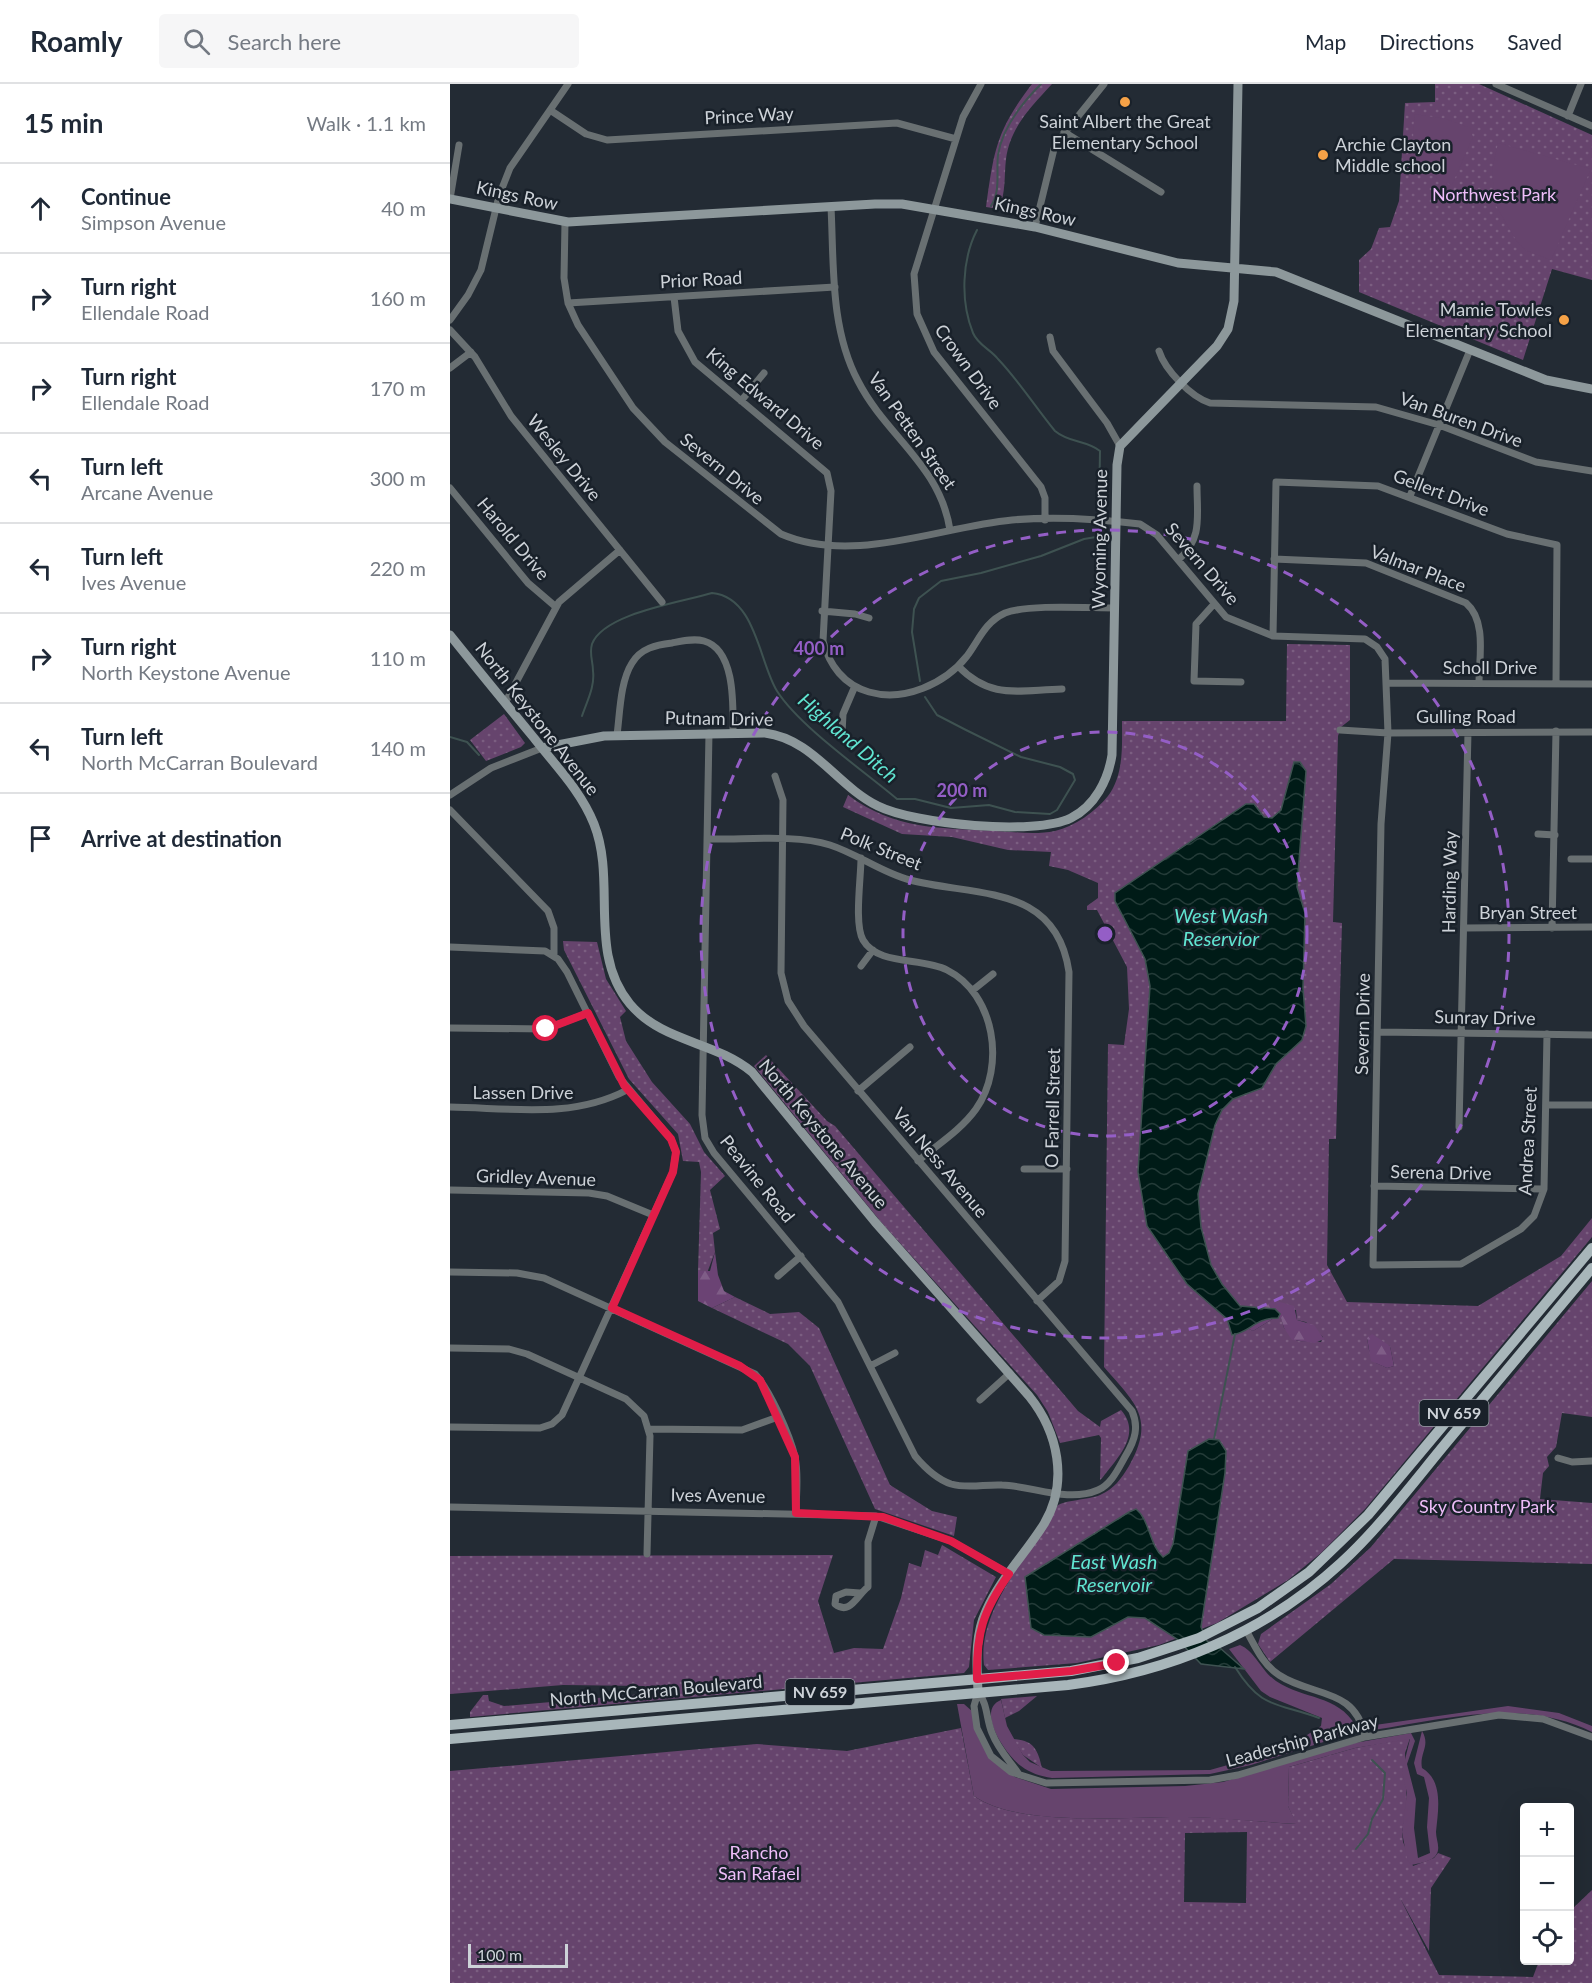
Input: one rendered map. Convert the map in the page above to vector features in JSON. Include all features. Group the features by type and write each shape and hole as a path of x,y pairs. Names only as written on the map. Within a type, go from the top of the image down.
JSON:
{"main road":[{"name":"North McCarran Boulevard","path":"450,1725 1071,1671 1128,1661 1181,1645 1258,1608 1309,1572 1352,1532 1592,1248"},
{"name":"North McCarran Boulevard","path":"450,1739 978,1692 1117,1677 1161,1666 1224,1641 1303,1594 1362,1542 1592,1268"},
{"path":"1246,1630 1248,1619 1258,1608"},
{"path":"1224,1641 1239,1626 1239,1619"},
{"path":"579,1714 581,1727"}],"street":[{"path":"450,320 468,295 481,270 496,208 510,168 568,84"},
{"name":"Crown Drive","path":"981,84 966,109 934,209 914,274 914,301 921,327 934,352 1041,488 1045,498 1045,520"},
{"path":"1035,227 1051,153 1064,132 1104,84"},
{"name":"Wyoming Avenue","path":"1080,811 1102,787 1112,755 1116,521 1120,446 1217,346 1228,329 1234,309 1238,84"},
{"path":"1496,84 1592,126"},
{"path":"1568,116 1581,84"},
{"name":"Prince Way","path":"550,110 586,134 607,140 890,123 910,124 956,139"},
{"path":"1064,132 1161,192"},
{"path":"450,200 459,145"},
{"name":"Kings Row","path":"450,200 565,222 892,204 934,209 1035,227 1178,263 1260,268 1285,274 1546,380 1592,389"},
{"name":"Van Petten Street","path":"831,207 840,335 851,368 868,399 935,483 945,505 950,530"},
{"name":"Severn Drive","path":"565,222 564,278 568,303 578,325 633,408 656,434 772,528 792,538 827,544 865,544 1009,520 1116,521 1147,526 1226,617 1273,636 1365,639 1382,652 1387,667 1388,733 1381,824 1373,1265"},
{"name":"Prior Road","path":"568,303 835,287"},
{"name":"King Edward Drive","path":"674,297 678,331 688,352 703,370 827,473 831,486 821,630 826,652 836,670 855,686 885,695 909,693 933,684 958,666 988,624 1004,614 1021,610 1114,608"},
{"name":"Wesley Drive","path":"450,330 471,352 511,416 662,602"},
{"path":"1050,337 1053,351 1107,423 1120,446"},
{"path":"1410,496 1470,350"},
{"name":"Van Buren Drive","path":"1160,351 1162,362 1198,398 1210,403 1376,407 1439,425 1536,462 1592,471"},
{"path":"450,369 471,352"},
{"path":"741,401 764,373"},
{"name":"Gellert Drive","path":"1274,559 1276,482 1361,484 1410,496 1507,534 1557,545 1556,684"},
{"path":"1178,560 1188,552 1195,539 1197,486"},
{"name":"Harold Drive","path":"450,488 528,583 556,607"},
{"path":"505,703 556,607 568,592 620,550"},
{"path":"1273,636 1274,559"},
{"name":"Valmar Place","path":"1274,559 1366,563 1466,603 1475,612 1479,625 1479,683"},
{"path":"1214,604 1196,624 1194,681 1240,682"},
{"path":"822,611 855,614 869,618"},
{"name":"North Keystone Avenue","path":"450,635 581,799 598,836 605,872 606,944 617,983 629,1003 651,1024 672,1036 736,1060 760,1080 868,1214 1010,1373 1036,1405 1050,1428 1058,1460 1056,1493 1045,1522 993,1598 982,1622 977,1654 978,1692"},
{"path":"617,735 628,672 636,657 656,645 695,640 714,646 724,660 733,694 734,733"},
{"path":"958,666 971,680 987,688 1062,690"},
{"name":"Scholl Drive","path":"1387,683 1592,684"},
{"path":"842,732 843,714 855,686"},
{"name":"Gulling Road","path":"1340,730 1388,733 1592,732"},
{"path":"1552,928 1556,731"},
{"name":"Harding Way","path":"1460,1127 1468,732"},
{"name":"Peavine Road","path":"709,733 702,1115 705,1138 714,1153 838,1302 915,1456 930,1472 957,1485 1004,1485 1056,1493"},
{"name":"Putnam Drive","path":"450,795 491,768 542,748 577,739 617,735 734,733 772,734 795,741 861,796 889,812 910,818 936,822 1045,826 1071,818 1080,811"},
{"name":"Van Ness Avenue","path":"775,776 783,800 781,964 785,991 797,1018 1127,1405 1137,1424 1130,1448 1105,1486 1085,1494 1056,1493"},
{"path":"450,810 548,911 554,928 554,956"},
{"path":"1539,834 1555,835"},
{"name":"Polk Street","path":"707,839 782,840 829,844 906,879 1009,897 1039,914"},
{"path":"861,858 859,927 863,939 873,950 887,956 938,966 958,977 973,990 983,1007 990,1030 992,1062 988,1083 970,1116 918,1161"},
{"path":"1571,859 1592,859"},
{"name":"O Farrell Street","path":"1036,1301 1059,1281 1064,1268 1069,972 1064,948 1052,928 1039,914"},
{"name":"Bryan Street","path":"1465,928 1592,927"},
{"path":"450,947 537,950 554,956 567,972 627,1090 667,1133 674,1146 675,1166 581,1378 562,1415 546,1427 450,1427"},
{"path":"861,966 873,950"},
{"path":"973,990 993,974"},
{"path":"450,1028 546,1029 588,1013"},
{"name":"Sunray Drive","path":"1378,1032 1592,1035"},
{"name":"Andrea Street","path":"1373,1265 1450,1266 1471,1260 1529,1223 1539,1207 1544,1190 1547,1034"},
{"path":"858,1090 910,1047"},
{"name":"Lassen Drive","path":"450,1107 577,1108 604,1102 627,1090"},
{"path":"1546,1105 1592,1105"},
{"path":"1024,1169 1066,1170"},
{"name":"Serena Drive","path":"1374,1186 1544,1190"},
{"name":"Gridley Avenue","path":"450,1190 590,1193 607,1196 653,1215"},
{"path":"778,1276 801,1256"},
{"path":"450,1272 536,1275 748,1370 765,1387 795,1457 796,1513"},
{"path":"450,1348 521,1352 633,1404 644,1416 649,1429 647,1554"},
{"path":"870,1366 895,1353"},
{"path":"980,1400 1010,1373"},
{"path":"649,1429 742,1430 778,1417"},
{"path":"1558,1458 1572,1462 1592,1461"},
{"name":"Ives Avenue","path":"450,1507 876,1515 951,1541 1009,1574"},
{"path":"860,1593 868,1587 870,1582 867,1549 876,1515"},
{"path":"1246,1630 1271,1669 1286,1679 1328,1693 1344,1702 1356,1714 1365,1737"},
{"path":"978,1692 986,1704 989,1724 996,1742 1018,1773"},
{"name":"Leadership Parkway","path":"978,1692 974,1706 975,1718 985,1747 997,1762 1036,1781 1058,1784 1210,1780 1238,1775 1365,1737 1505,1715 1544,1719 1592,1737"}],"green space":[{"path":"1032,84 1052,84 1023,118 1012,137 1008,147 1004,190 999,209 986,207 998,142 1011,115"},
{"name":"Northwest Park","path":"1435,84 1479,84 1592,135 1592,280 1552,269 1523,360 1359,292 1359,260 1371,249 1379,228 1390,227 1399,201 1405,103 1435,102"},
{"path":"1415,114 1446,119 1470,128 1473,137 1452,185 1431,174 1418,158 1413,138"},
{"path":"1498,143 1591,169 1551,260 1525,250 1516,240 1495,204 1492,170"},
{"path":"1287,644 1350,645 1350,720 1341,727 1338,736 1333,922 1342,923 1336,1139 1329,1139 1327,1265 1347,1302 1478,1306 1561,1256 1592,1218 1592,1237 1365,1509 1321,1553 1288,1580 1217,1623 1159,1645 1077,1663 988,1670 984,1665 984,1644 997,1603 1057,1506 1065,1502 1095,1497 1113,1487 1129,1466 1141,1435 1141,1423 1133,1401 1104,1367 1108,1044 1124,1045 1129,1009 1127,967 1097,910 1087,910 1087,906 1098,898 1098,883 1068,870 1049,866 1051,852 1008,850 952,837 902,834 843,807 848,795 883,815 919,825 1026,833 1055,831 1070,826 1091,813 1113,788 1121,760 1122,721 1286,721","holes":["1265,1307 1296,1310 1297,1320 1306,1322 1323,1337 1321,1342 1297,1341 1284,1328 1281,1317 1277,1316 1253,1331 1243,1326","1367,1338 1390,1346 1394,1366 1387,1368 1376,1363 1369,1350"]},
{"path":"504,714 525,743 521,747 486,761 470,740"},
{"path":"563,941 597,942 606,979 626,1011 620,1017 626,1041 652,1082 690,1124 704,1152 725,1176 710,1190 720,1229 713,1233 715,1252 707,1273 698,1271 701,1172 699,1162 683,1161 678,1134 629,1079 564,950"},
{"path":"766,1055 827,1121 835,1126 1078,1411 1100,1427 1101,1421 1121,1410 1127,1419 1129,1428 1126,1445 1100,1480 1101,1438 1099,1435 1060,1443 1048,1412 1037,1395 881,1222 754,1066"},
{"path":"715,1252 718,1275 724,1291 735,1297 712,1308 698,1301 698,1271 710,1271"},
{"name":"Sky Country Park","path":"1592,1281 1592,1417 1562,1413 1556,1447 1547,1457 1549,1466 1543,1473 1540,1499 1592,1503 1592,1564 1394,1559 1270,1662 1258,1644 1261,1634 1331,1584 1371,1547"},
{"path":"735,1297 770,1314 799,1312 819,1328 890,1485 932,1511 957,1517 954,1536 875,1509 810,1366 788,1344 712,1308"},
{"path":"1273,1300 1294,1306 1297,1320 1314,1325 1324,1339 1315,1343 1292,1340 1281,1318 1277,1316 1253,1331 1243,1326"},
{"path":"1372,1334 1390,1346 1394,1366 1387,1368 1371,1361 1367,1338"},
{"path":"942,1545 996,1577 974,1620 969,1667 964,1673 470,1717 470,1712 483,1695 488,1695 489,1701 504,1706 632,1695 650,1693 654,1690 644,1686 563,1685 450,1694 450,1556 833,1555 818,1601 834,1653 854,1648 883,1649 901,1598 909,1563 921,1567 925,1550 938,1555"},
{"path":"1240,1645 1250,1652 1276,1681 1339,1708 1356,1726 1355,1732 1251,1765 1210,1774 1052,1778 1032,1772 1015,1760 1001,1743 992,1722 991,1713 994,1705 1001,1700 1007,1726 1023,1755 1030,1762 1051,1771 1210,1770 1299,1745 1307,1735 1321,1726 1322,1718 1270,1697 1261,1691 1229,1649"},
{"path":"1037,1696 1019,1711 1005,1718 1001,1699"},
{"path":"957,1704 964,1704 973,1712 979,1739 992,1760 1015,1777 1051,1789 1185,1786 1223,1782 1349,1744 1411,1733 1415,1741 1407,1764 1416,1799 1414,1828 1418,1858 1430,1853 1427,1827 1429,1798 1424,1777 1417,1774 1414,1763 1422,1731 1425,1745 1422,1768 1429,1774 1437,1788 1437,1852 1432,1859 1417,1864 1411,1865 1407,1859 1402,1832 1407,1793 1402,1772 1410,1739 1355,1748 1289,1767 1288,1806 1297,1824 1187,1817 1046,1816 1018,1813 994,1806 974,1796"},
{"path":"1508,1706 1559,1713 1592,1726 1592,1732 1566,1721 1539,1715 1511,1713 1456,1717 1373,1730 1368,1726"},
{"name":"Rancho San Rafael","path":"961,1728 974,1796 994,1806 1018,1813 1076,1818 1200,1817 1296,1824 1288,1806 1289,1767 1355,1748 1410,1738 1405,1753 1407,1807 1402,1832 1403,1842 1413,1866 1434,1858 1438,1853 1451,1858 1431,1888 1429,1951 1399,1896 1439,1975 1533,1977 1538,1965 1574,1965 1574,1907 1592,1890 1592,1983 450,1983 450,1771 757,1744 847,1751","holes":["1247,1832 1246,1903 1184,1902 1185,1833"]},
{"path":"1013,1739 1025,1741 1033,1747 1039,1756 1042,1768 1023,1755"}],"water":[{"name":"West Wash Reservior","path":"1294,762 1300,762 1306,771 1297,887 1305,913 1303,988 1306,1026 1302,1040 1276,1064 1262,1088 1233,1099 1222,1110 1215,1125 1198,1194 1201,1227 1211,1265 1222,1284 1240,1306 1275,1309 1280,1314 1278,1318 1263,1320 1232,1335 1227,1319 1187,1284 1147,1226 1138,1172 1150,986 1145,959 1115,901 1115,893 1246,804 1254,804 1264,817 1272,818 1281,810"},
{"name":"East Wash Reservoir","path":"1209,1439 1219,1440 1226,1451 1225,1473 1201,1627 1207,1641 1220,1648 1244,1669 1201,1664 1177,1639 1145,1618 1128,1617 1091,1637 1044,1635 1031,1628 1025,1577 1129,1512 1136,1509 1141,1514 1158,1552 1163,1557 1169,1553 1173,1544 1188,1451"}],"waterway":[{"name":"Highland Ditch","path":"991,206 996,194 998,155 1004,135 1020,108 1041,84"},
{"name":"Highland Ditch","path":"977,230 968,254 964,280 966,307 973,333 1013,376 1055,431 1066,438 1095,447 1100,451 1099,510"},
{"name":"Highland Ditch","path":"920,681 912,632 914,609 919,598 941,581 981,573 1041,556 1084,539 1096,537 1099,531"},
{"name":"Highland Ditch","path":"582,716 593,683 591,648 599,633 612,624 646,610 712,593 727,597 747,618 771,679 787,705 816,734 897,799 915,799 951,808 989,805 1015,812 1050,814 1057,810 1075,780 1073,774 1060,767 1021,757 937,715 925,697"},
{"name":"Highland Ditch","path":"450,737 467,742 479,755"},
{"path":"1214,1439 1235,1334"},
{"path":"1235,1667 1253,1691 1262,1698 1319,1718"},
{"path":"1356,1849 1368,1834 1372,1819 1383,1799 1385,1773 1372,1760"}],"place":[{"name":"Saint Albert the Great Elementary School","path":"1125,102"},
{"name":"Archie Clayton Middle school","path":"1323,155"},
{"name":"Mamie Towles Elementary School","path":"1564,320"}],"route":[{"path":"546,1029 588,1013 624,1085 667,1133 676,1152 673,1172 612,1308 740,1366 760,1380 795,1457 796,1513 883,1517 938,1535 1009,1574 993,1598 982,1622 977,1654 977,1679 1071,1671 1117,1663"}]}
